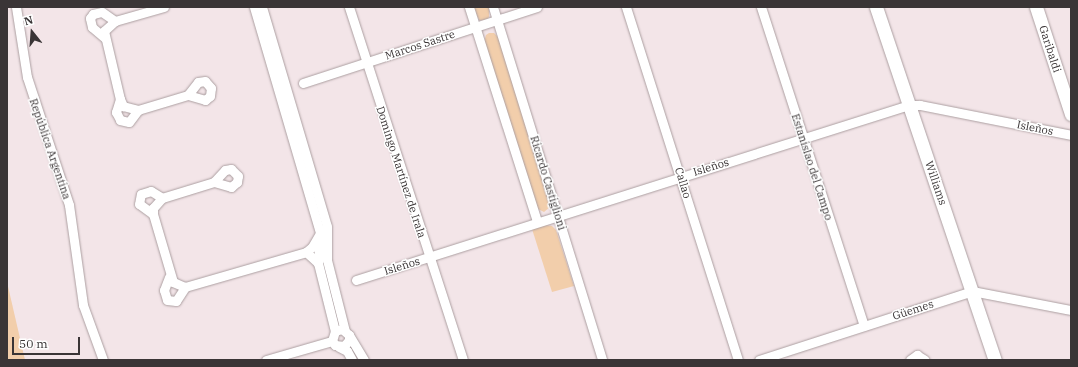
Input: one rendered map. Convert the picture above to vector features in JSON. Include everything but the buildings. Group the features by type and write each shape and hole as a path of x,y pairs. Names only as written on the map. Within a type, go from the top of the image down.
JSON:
{"street":[{"name":"República Argentina","path":"16,7 27,77 68,205 83,305 102,360"},
{"path":"164,7 115,21 104,31 120,99 123,106 138,110 188,95"},
{"path":"254,7 320,232 318,263 335,331 332,341"},
{"path":"262,7 327,227 328,260 347,333 347,344 340,347"},
{"name":"Domingo Martínez de Irala","path":"349,7 463,360"},
{"name":"Ricardo Castiglioni","path":"468,7 537,222"},
{"name":"Ricardo Castiglioni","path":"493,7 602,360"},
{"name":"Marcos Sastre","path":"303,82 537,7"},
{"name":"Callao","path":"626,7 681,176 738,360"},
{"name":"Estanislao del Campo","path":"761,7 864,326"},
{"name":"Williams","path":"876,7 995,360"},
{"name":"Garibaldi","path":"1036,7 1071,114"},
{"path":"105,38 92,27 90,18 93,14 102,12 115,21"},
{"path":"120,99 116,112 120,120 129,122 138,110"},
{"name":"Isleños","path":"356,280 429,258 557,215 909,105 920,105 1071,135"},
{"path":"214,182 162,198 158,201 153,214 169,277 172,282 185,287 306,252 312,247 320,232"},
{"path":"153,214 139,204 141,194 151,191 162,198"},
{"path":"306,252 318,263"},
{"path":"169,277 164,290 167,300 176,301 185,287"},
{"name":"Güemes","path":"759,360 972,291 1071,310"},
{"path":"335,331 347,333 364,360"},
{"path":"332,341 347,351 352,360"},
{"path":"266,360 332,341"},
{"path":"910,360 917,355 925,360"}],"shaded area":[{"path":"473,7 489,7 489,17 486,21 479,20"},
{"path":"489,33 494,33 499,38 549,203 550,207 544,212 536,208 484,42 486,35"},
{"path":"545,225 552,226 556,230 574,286 552,292 532,229"},
{"path":"7,282 25,360 7,360"}]}
